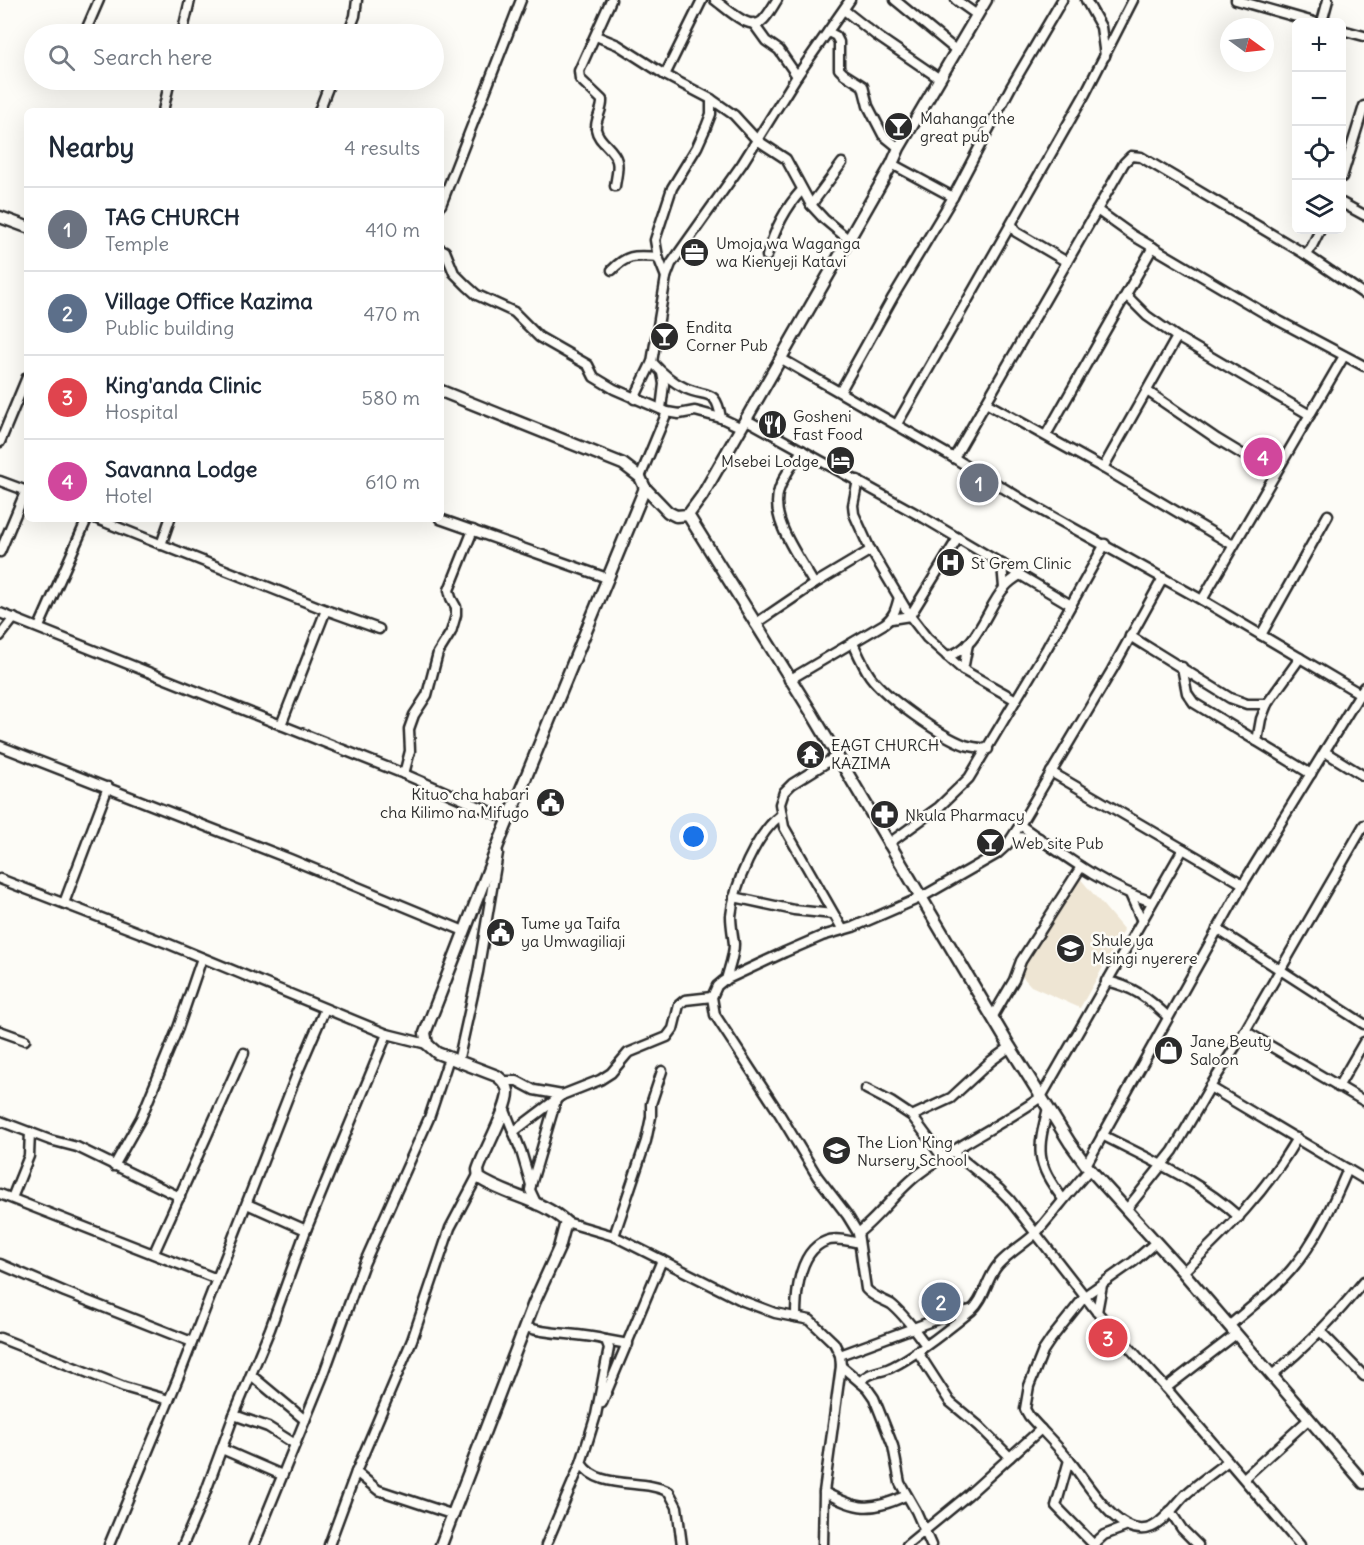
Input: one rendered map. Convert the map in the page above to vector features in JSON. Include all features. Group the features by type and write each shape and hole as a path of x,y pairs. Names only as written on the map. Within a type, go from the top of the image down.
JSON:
{"street":[{"path":"87,24 99,0"},
{"path":"184,24 190,0"},
{"path":"352,24 357,0"},
{"path":"444,197 521,0"},
{"path":"611,0 579,71 579,79 602,100 603,106 596,126 598,136 613,151 618,163 615,186"},
{"path":"715,0 743,21 753,23 762,21 777,0"},
{"path":"634,399 652,362 666,277 671,264 850,0"},
{"path":"895,0 957,51"},
{"path":"956,0 977,15"},
{"path":"444,392 590,449 622,464 640,477 645,488 668,512 676,516 688,515 702,496 899,148 986,0"},
{"path":"840,392 953,197 1011,87 1062,0"},
{"path":"1086,0 1101,27 1105,57"},
{"path":"897,424 1105,57 1133,0"},
{"path":"1236,0 1253,2 1302,18"},
{"path":"1323,18 1328,0"},
{"path":"665,75 700,1"},
{"path":"844,10 877,36 940,79"},
{"path":"753,23 766,41 779,50 797,75"},
{"path":"1346,31 1364,36"},
{"path":"828,32 836,36 839,42 839,69 863,86 868,106 883,135 899,148"},
{"path":"596,36 618,45 665,75 711,99 734,115 757,140 786,159 811,205 848,239"},
{"path":"164,108 168,90"},
{"path":"320,108 327,90"},
{"path":"666,277 658,257 655,240 672,188 697,147 706,127 711,114 711,99"},
{"path":"1346,162 1364,106"},
{"path":"954,458 1124,163 1131,156 1137,156 1305,254 1364,294"},
{"path":"811,205 842,163"},
{"path":"892,164 953,197"},
{"path":"767,256 777,225 791,201 802,190"},
{"path":"1346,206 1364,215"},
{"path":"1097,210 1153,247 1266,314 1364,366"},
{"path":"0,217 24,226"},
{"path":"1012,224 1016,232 1067,262"},
{"path":"1305,254 1318,234"},
{"path":"1046,435 1153,247"},
{"path":"444,250 454,273 477,295 514,312 539,337 588,365 596,378 634,399 664,411 679,414 695,411 743,423 802,450 958,537 1071,605"},
{"path":"612,270 622,259 634,255 658,257"},
{"path":"1126,295 1147,316 1177,337 1310,415"},
{"path":"1103,468 1177,337"},
{"path":"1202,600 1344,356"},
{"path":"780,358 897,424 1023,500 1105,544 1300,658 1363,692 1243,884 1102,1135 1088,1167 1035,1234 999,1263 973,1309 917,1351 892,1367 866,1375 860,1382"},
{"path":"652,362 662,373 686,388 704,392 714,398 721,418"},
{"path":"640,477 664,411 662,373"},
{"path":"0,442 24,384"},
{"path":"1147,391 1217,439 1275,474"},
{"path":"986,403 1046,435 1233,545"},
{"path":"802,450 782,481 776,511 780,524 814,584"},
{"path":"858,480 853,505 854,514 871,550 910,616 927,638 963,670 1016,700"},
{"path":"0,481 24,489"},
{"path":"427,1044 425,1034 464,931 645,488"},
{"path":"0,552 24,495"},
{"path":"688,515 837,756 1010,1047 1088,1167 1183,1272 1364,1483"},
{"path":"1261,635 1328,515"},
{"path":"444,520 607,578"},
{"path":"39,627 86,522"},
{"path":"104,522 326,610 379,628"},
{"path":"161,545 169,522"},
{"path":"404,774 410,751 409,729 414,715 427,695 438,653 451,632 456,607 449,590 473,530"},
{"path":"789,680 891,619 910,616 958,537"},
{"path":"888,844 956,793 978,763 1105,544"},
{"path":"755,624 814,584 871,550"},
{"path":"860,556 878,562"},
{"path":"1002,564 1004,588"},
{"path":"947,656 959,652 969,643 1004,588 1020,575"},
{"path":"926,1345 900,1312 866,1289 859,1238 847,1215 817,1176 715,1015 712,997 717,986 726,980 788,950 922,897 980,866 997,854 1013,837 1163,578"},
{"path":"891,619 899,597"},
{"path":"282,725 326,610"},
{"path":"0,613 404,774 510,820"},
{"path":"0,636 14,618"},
{"path":"1130,636 1240,703 1267,704"},
{"path":"853,643 868,674 882,690 920,718 966,746 978,763"},
{"path":"963,670 969,643"},
{"path":"1257,741 1261,719 1267,704 1300,658"},
{"path":"1182,667 1187,693 1194,703 1311,774"},
{"path":"0,746 290,859 464,931"},
{"path":"966,746 988,749"},
{"path":"1325,752 1364,776"},
{"path":"837,756 792,784 784,792 780,804 784,827 843,930"},
{"path":"1051,772 1243,884"},
{"path":"64,903 108,788"},
{"path":"726,980 733,949 731,918 734,897 756,844 768,825 781,815"},
{"path":"1020,825 1081,867 1130,894 1152,902"},
{"path":"1126,1210 1178,1142 1364,825"},
{"path":"1013,837 1039,838"},
{"path":"254,1545 337,1339 363,1266 410,1163 453,1060 484,938 501,840"},
{"path":"796,1317 799,1277 813,1251 825,1241 859,1238 918,1175 981,1134 1015,1116 1041,1097 1183,849"},
{"path":"993,1016 1014,980 1021,961 1081,867"},
{"path":"0,879 387,1034 427,1044 437,1053 486,1071 503,1081 507,1088 508,1094 504,1108 478,1175 452,1221 412,1340 356,1472 329,1545"},
{"path":"1130,894 1142,921"},
{"path":"734,897 784,909 833,914"},
{"path":"1217,929 1364,1024"},
{"path":"114,1166 141,1118 178,1028 202,958"},
{"path":"1106,981 1122,984 1138,992 1168,1017"},
{"path":"513,1132 559,1097 611,1073 628,1053 667,1037 673,1029 679,1005 685,1000 694,997 712,997"},
{"path":"111,1545 297,1074 325,1009"},
{"path":"0,1031 25,1040"},
{"path":"1245,1031 1364,1101"},
{"path":"183,1545 280,1305 306,1230 387,1034"},
{"path":"1338,1087 1364,1042"},
{"path":"912,1116 951,1098 991,1061 1010,1047"},
{"path":"154,1253 244,1053"},
{"path":"614,1236 646,1141 651,1118 651,1104 662,1071"},
{"path":"503,1081 517,1081 540,1092 559,1097"},
{"path":"1210,1087 1364,1179"},
{"path":"866,1089 912,1116 943,1158"},
{"path":"537,1205 530,1190 531,1185 559,1097"},
{"path":"504,1108 531,1185"},
{"path":"1048,1108 1041,1136 1040,1155 1048,1179 1063,1199"},
{"path":"0,1121 50,1140 77,1147 180,1197"},
{"path":"12,1198 29,1156 30,1132"},
{"path":"1102,1135 1162,1164 1239,1217"},
{"path":"1183,1272 1251,1205 1281,1165 1297,1138"},
{"path":"953,1152 999,1189 1086,1295 1097,1312 1166,1388 1300,1545"},
{"path":"1166,1388 1232,1330 1290,1272 1307,1249 1336,1197 1348,1169"},
{"path":"478,1175 491,1186 537,1205 566,1222 614,1236 743,1301 775,1313 810,1320 834,1343 840,1355 841,1366 824,1492 823,1545"},
{"path":"0,1194 217,1278"},
{"path":"247,1204 306,1230"},
{"path":"441,1545 534,1303 559,1248 566,1222"},
{"path":"1128,1526 1108,1512 1069,1460 1025,1409 1029,1386 1043,1351 1086,1295 1156,1242"},
{"path":"596,1414 610,1387 662,1260"},
{"path":"0,1264 192,1342"},
{"path":"1272,1374 1320,1331 1364,1281"},
{"path":"1097,1312 1102,1285"},
{"path":"840,1355 914,1330 943,1317 973,1309"},
{"path":"525,1328 546,1334 572,1333 628,1344"},
{"path":"1320,1331 1364,1376"},
{"path":"0,1338 124,1387 169,1400"},
{"path":"546,1545 581,1463 596,1414 609,1348 606,1340"},
{"path":"917,1351 950,1402 979,1426 1010,1457"},
{"path":"841,1366 867,1388 881,1414 893,1446 896,1469 905,1496 916,1511 923,1533 931,1545"},
{"path":"251,1375 305,1420"},
{"path":"234,1415 268,1427 295,1444"},
{"path":"1244,1478 1309,1419"},
{"path":"907,1545 1041,1430"},
{"path":"222,1449 282,1475"},
{"path":"1069,1460 1056,1506 1094,1545 1104,1535 1128,1526 1149,1528 1228,1461"},
{"path":"581,1463 594,1475 618,1484 646,1484 669,1492 677,1507 682,1545"},
{"path":"356,1472 378,1490 454,1515"},
{"path":"824,1492 852,1505 875,1507 905,1496"},
{"path":"823,1507 839,1500"},
{"path":"1170,1511 1182,1529 1198,1545"},
{"path":"919,1545 923,1533"}],"shaded area":[{"path":"1078,876 1124,930 1080,1008 1031,986 1019,973"}],"place":[{"name":"Mahanga the great pub","path":"899,127"},
{"name":"Umoja wa Waganga wa Kienyeji Katavi","path":"695,252"},
{"name":"Endita Corner Pub","path":"665,336"},
{"name":"Gosheni Fast Food","path":"772,425"},
{"name":"Savanna Lodge","path":"1263,457"},
{"name":"Msebei Lodge","path":"840,461"},
{"name":"TAG CHURCH","path":"979,483"},
{"name":"St Grem Clinic","path":"950,563"},
{"name":"EAGT CHURCH KAZIMA","path":"810,754"},
{"name":"Kituo cha habari cha Kilimo na Mifugo","path":"550,803"},
{"name":"Nkula Pharmacy","path":"884,815"},
{"name":"Web site Pub","path":"991,843"},
{"name":"Tume ya Taifa ya Umwagiliaji","path":"500,932"},
{"name":"Shule ya Msingi nyerere","path":"1071,949"},
{"name":"Jane Beuty Saloon","path":"1169,1050"},
{"name":"The Lion King Nursery School","path":"836,1151"},
{"name":"Village Office Kazima","path":"941,1302"},
{"name":"King'anda Clinic","path":"1108,1338"}]}
